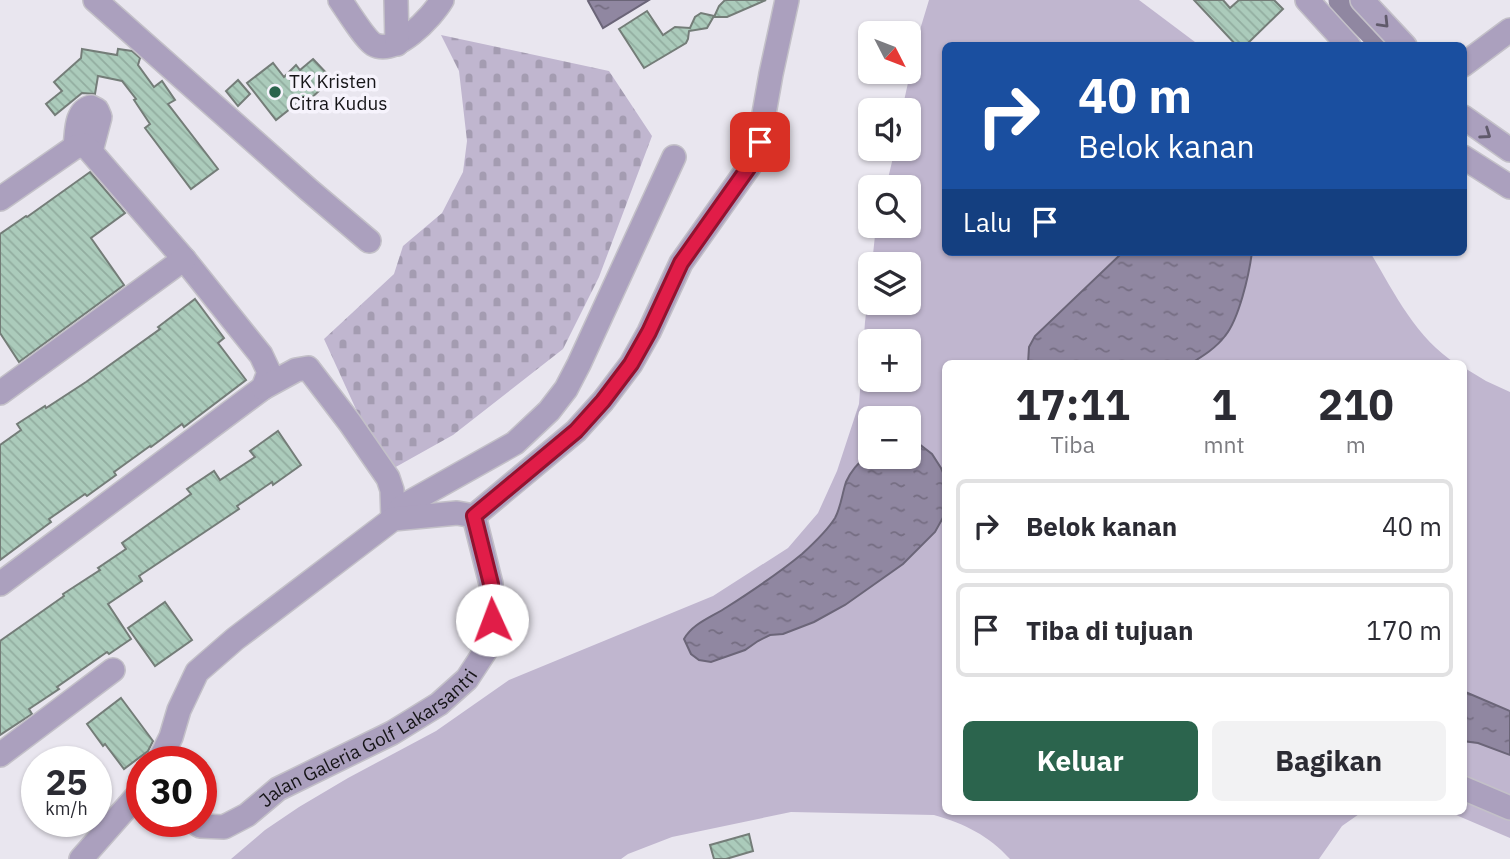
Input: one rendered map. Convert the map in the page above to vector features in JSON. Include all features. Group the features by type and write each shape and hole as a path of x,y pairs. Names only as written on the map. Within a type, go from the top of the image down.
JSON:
{"street":[{"path":"95,0 369,241"},
{"path":"340,0 374,45 384,46 398,37 412,34 442,0"},
{"path":"393,519 457,513 474,516 576,431 603,401 631,364 681,263 751,164 760,142 787,0"},
{"path":"1307,0 1345,42"},
{"path":"1362,0 1401,42"},
{"path":"396,2 398,37"},
{"path":"1467,62 1510,30"},
{"path":"1467,120 1510,150"},
{"path":"0,199 84,148 184,259 261,355 269,372 263,388"},
{"path":"166,746 178,710 197,672 235,639 393,519 402,506 515,443 549,411 566,389 579,364 674,158"},
{"path":"1467,160 1510,187"},
{"path":"0,393 184,259"},
{"path":"0,584 263,388 296,370 308,368 388,478 392,490 393,519"},
{"name":"Jalan Galeria Golf Lakarsantri","path":"217,827 225,827 247,816 278,789 392,733 439,704 467,680 486,650 492,620 491,584 474,516"},
{"path":"0,755 113,670"},
{"path":"1467,790 1510,808"},
{"path":"81,859 126,808"}],"green space":[{"path":"929,0 1139,0 1195,42 942,42 942,256 1372,256 1407,314 1429,342 1451,360 942,360 942,815 1358,815 1342,826 1319,859 1010,859 975,831 934,815 791,812 672,837 621,859 231,859 265,830 299,807 436,731 509,680 713,596 788,548 818,513 837,471 858,407 858,469 921,469 921,406 858,406 860,392 921,392 921,329 864,329 866,315 921,315 921,252 873,252 875,238 921,238 921,175 889,175 892,161 921,161 921,98 905,98 908,84 921,84 921,26"},
{"path":"441,35 609,71 652,136 599,277 563,349 453,435 385,473 324,339 394,274 403,246 442,213 463,172 467,141 459,71"},
{"path":"1467,369 1510,392 1510,838 1456,815 1467,815"}],"water":[{"path":"649,0 603,28 588,1"},
{"path":"1119,256 1251,256 1239,308 1230,328 1221,340 1196,360 1028,360 1029,347 1035,336"},
{"path":"921,446 932,454 942,470 942,519 935,532 903,564 845,605 814,622 783,634 770,635 745,650 711,662 699,660 691,654 684,639 692,629 775,575 824,532 835,518 850,474 858,464 858,469 921,469"},
{"path":"1467,693 1510,711 1510,755 1467,742"}],"building":[{"path":"725,0 766,0 727,17 714,17"},
{"path":"1194,0 1223,0 1230,8 1239,0 1274,0 1283,9 1249,42 1233,42"},
{"path":"647,11 663,35 675,27 690,28 695,17 701,13 714,16 707,28 689,31 686,43 644,68 619,29"},
{"path":"82,49 117,55 118,49 132,51 140,58 138,65 154,87 162,81 175,100 168,104 218,169 191,189 145,128 150,124 122,81 98,76 95,94 82,93 55,115 46,104 62,91 54,82 81,58"},
{"path":"313,59 332,79 308,101 305,97 276,120 247,83 273,63 284,77 296,65 300,70"},
{"path":"238,80 250,94 238,106 226,91"},
{"path":"90,172 125,213 91,238 124,285 19,362 0,333 0,234"},
{"path":"195,299 224,338 218,343 246,380 184,427 182,424 114,472 116,475 87,496 85,494 49,519 51,522 0,560 0,445 21,430 17,424 86,382 160,329 158,327"},
{"path":"278,431 301,465 273,485 272,482 237,506 239,509 139,576 142,581 108,604 131,639 109,654 107,652 57,687 59,689 29,709 32,714 0,735 0,641 126,549 122,543 191,494 187,489 214,471 220,480 255,457 250,451"},
{"path":"165,602 192,640 155,666 128,628"},
{"path":"121,698 153,741 150,746 126,746 124,769 112,753 112,746 103,746 87,724"},
{"path":"749,834 753,851 726,859 714,859 710,845"}],"waterway":[{"path":"1345,0 1387,42"}],"place":[{"name":"TK Kristen Citra Kudus","path":"275,92"}],"route":[{"path":"492,620 491,584 474,516 576,431 603,401 631,364 681,263 751,164 760,142"}]}
